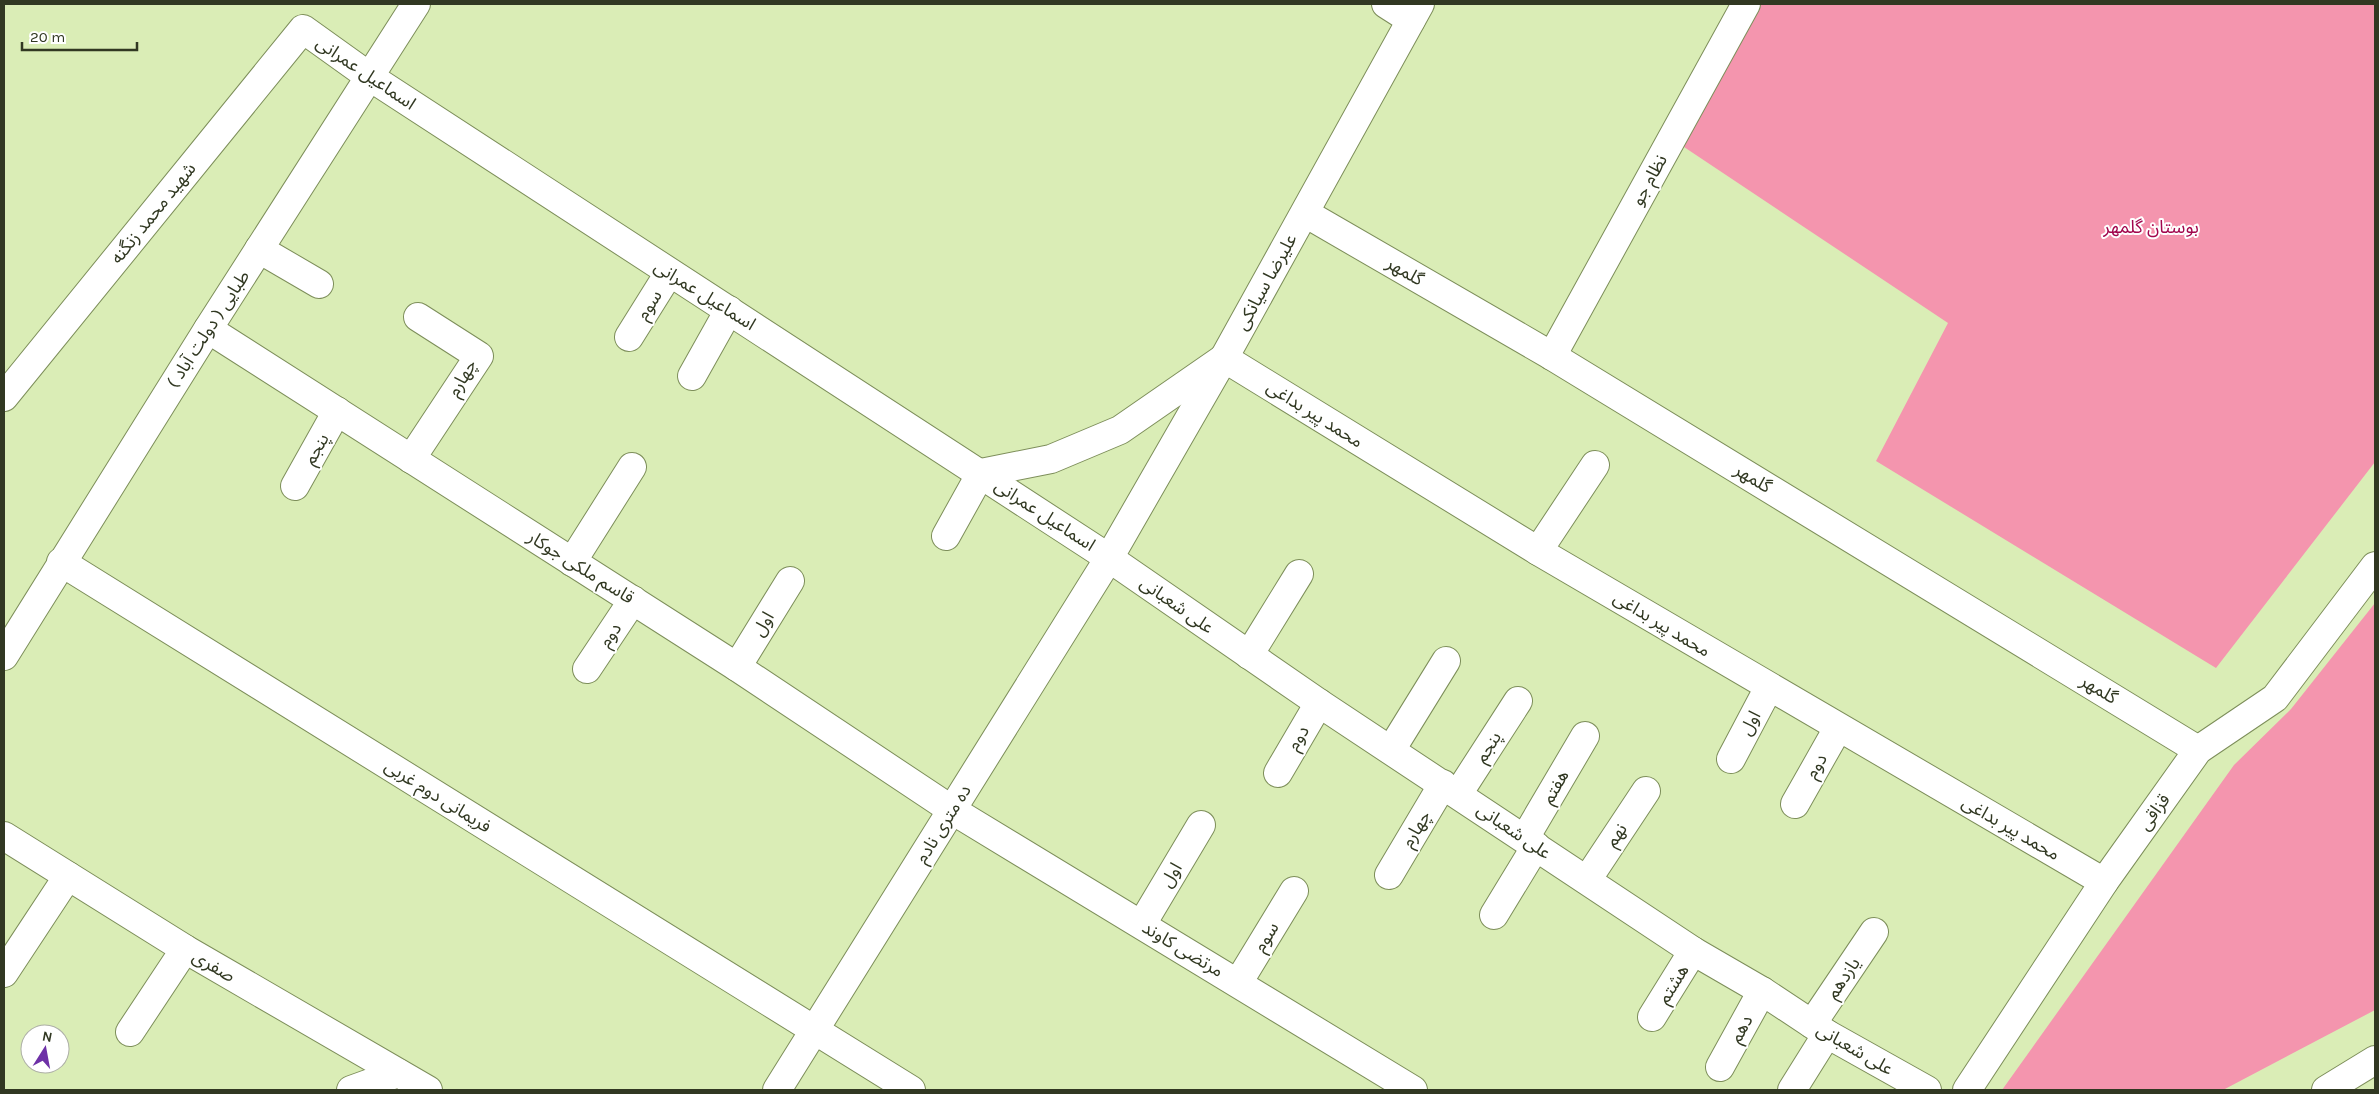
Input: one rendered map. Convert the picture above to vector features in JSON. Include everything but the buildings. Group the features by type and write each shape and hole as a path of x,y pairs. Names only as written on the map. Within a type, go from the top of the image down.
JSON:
{"main road":[{"name":"طبایی ( دولت آباد )","path":"4,656 208,329 416,4"},
{"path":"1386,4 1415,12"},
{"name":"نظام جو","path":"1552,356 1746,4"},
{"name":"علیرضا سیانکی","path":"1109,558 1224,358 1415,12"},
{"name":"اسماعیل عمرانی","path":"303,29 370,77 1109,558"},
{"name":"شهید محمد زنگنه","path":"4,397 303,29"},
{"name":"گلمهر","path":"1304,213 1552,356 2198,750"},
{"path":"259,250 318,284"},
{"name":"سوم","path":"629,338 669,273"},
{"path":"692,376 729,310"},
{"name":"چهارم","path":"411,459 479,356 418,317"},
{"name":"قاسم ملکی جوکار","path":"208,329 737,667 952,810"},
{"path":"946,536 981,473 1051,459 1120,430 1224,358"},
{"name":"محمد پیر بداغی","path":"1224,358 1538,551 2104,882"},
{"name":"پنجم","path":"294,486 337,412"},
{"path":"1538,551 1595,464"},
{"path":"572,562 632,467"},
{"name":"علی شعبانی","path":"1109,558 1319,703 1693,951 1762,991 1819,1029 1927,1090"},
{"name":"ده متری نادم","path":"777,1090 1109,558"},
{"name":"فریمانی دوم غربی","path":"61,562 912,1090"},
{"name":"قزاقی","path":"1967,1090 2104,882 2198,750 2275,698 2375,566"},
{"path":"1249,655 1299,574"},
{"name":"اول","path":"737,667 790,581"},
{"name":"دوم","path":"587,669 633,600"},
{"path":"1391,750 1446,661"},
{"name":"اول","path":"1731,759 1769,687"},
{"name":"پنجم","path":"1451,789 1518,700"},
{"name":"دوم","path":"1278,773 1319,703"},
{"name":"دوم","path":"1795,804 1838,728"},
{"name":"هفتم","path":"1494,915 1585,736"},
{"name":"چهارم","path":"1389,875 1451,789"},
{"name":"نهم","path":"1586,880 1646,791"},
{"name":"مرتضی کاوند","path":"952,810 1412,1090"},
{"name":"اول","path":"1142,924 1201,825"},
{"name":"صفری","path":"4,836 184,949 428,1090"},
{"path":"4,973 68,876"},
{"name":"سوم","path":"1238,983 1294,890"},
{"name":"یازدهم","path":"1792,1090 1819,1029 1874,932"},
{"path":"130,1032 184,949"},
{"name":"هشتم","path":"1652,1017 1693,951"},
{"name":"دهم","path":"1720,1067 1762,991"},
{"path":"2326,1090 2375,1060"},
{"path":"351,1090 398,1073"}],"green space":[{"name":"بوستان گلمهر","path":"1743,4 2375,4 2375,462 2216,668 1876,461 1948,323 1672,139"},
{"path":"2375,603 2375,1010 2223,1090 2002,1090 2234,765 2291,709"}]}
